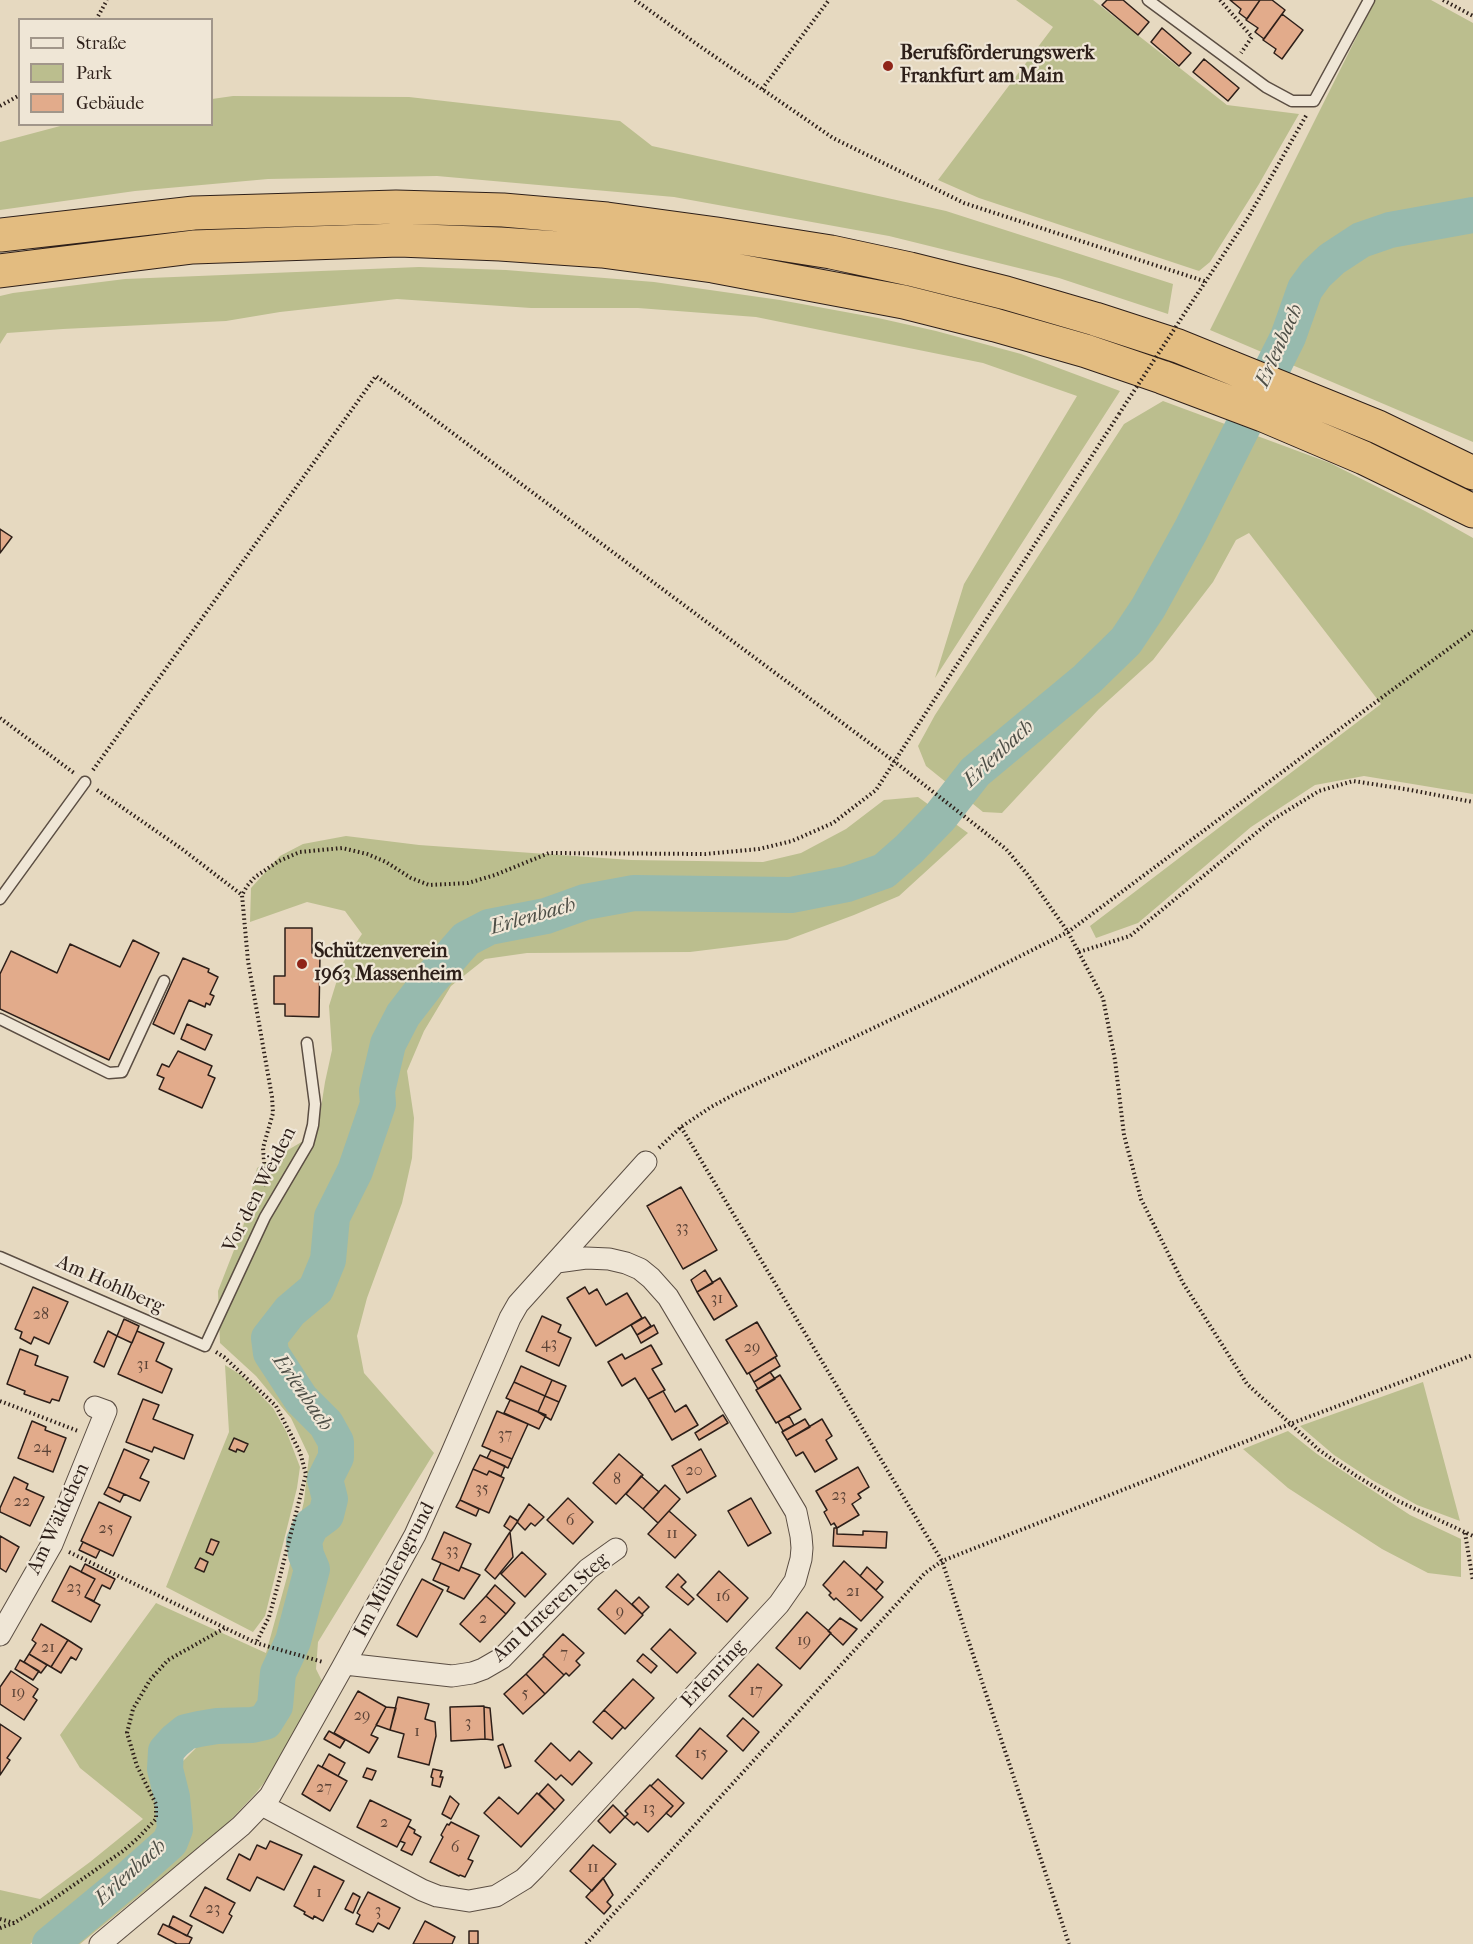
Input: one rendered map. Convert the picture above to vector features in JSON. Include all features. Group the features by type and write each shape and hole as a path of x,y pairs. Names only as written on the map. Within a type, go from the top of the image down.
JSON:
{"highway":[{"path":"0,235 194,213 384,207 503,210 607,219 831,252 910,269 1095,319 1178,346 1378,427 1473,473"},
{"path":"0,271 193,247 387,240 602,251 713,266 904,302 1086,351 1263,415 1364,458 1473,512"}],"street":[{"name":"Im Mühlengrund","path":"99,1944 241,1826 270,1796 345,1664 427,1509 510,1318 526,1293 557,1262 646,1162"},
{"name":"Erlenring","path":"262,1805 437,1896 469,1901 496,1896 524,1879 535,1868 779,1604 795,1581 802,1548 796,1512 668,1297 640,1269 626,1263 609,1259 586,1258 557,1262"},
{"name":"Am Wäldchen","path":"0,1635 52,1544 106,1411 95,1407"},
{"name":"Am Unteren Steg","path":"345,1664 452,1676 483,1670 502,1658 588,1569 616,1549"}],"lane":[{"path":"1148,0 1266,87 1292,101 1314,101 1369,0"},
{"path":"0,899 85,782"},
{"path":"0,1020 109,1073 122,1072 164,981"},
{"name":"Vor den Weiden","path":"205,1346 265,1217 308,1144 315,1104 307,1043"},
{"name":"Am Hohlberg","path":"0,1257 205,1346"}],"path":[{"path":"97,18 107,0"},
{"path":"635,0 833,138 964,203 1206,282"},
{"path":"762,89 829,0"},
{"path":"1220,0 1252,37 1234,63"},
{"path":"1443,0 1473,16"},
{"path":"0,106 18,96"},
{"path":"265,1217 266,1186 263,1148 273,1113 272,1097 248,961 242,895 255,877 279,861 300,852 342,848 386,862 411,878 429,885 468,884 549,853 705,854 759,849 792,841 833,823 876,790 895,762 1249,216 1314,101"},
{"path":"85,782 376,376 915,777 1006,849 1027,874 1068,932 1102,998 1115,1060 1124,1135 1141,1199 1183,1283 1247,1384 1319,1450 1355,1475 1396,1500 1473,1536"},
{"path":"646,1162 681,1127 711,1107 1068,932 1473,631"},
{"path":"0,718 242,895"},
{"path":"1078,952 1130,936 1272,820 1319,791 1353,782 1473,802"},
{"path":"681,1127 942,1561 1069,1944"},
{"path":"205,1346 224,1357 276,1406 300,1452 306,1474 276,1592 256,1643"},
{"path":"586,1944 925,1573 942,1561 1290,1424 1473,1355"},
{"path":"0,1401 96,1438"},
{"path":"1464,1533 1473,1581"},
{"path":"52,1544 256,1643 319,1661"},
{"path":"0,1928 14,1923 123,1851 138,1839 156,1819 156,1804 137,1766 127,1733 133,1709 150,1680 168,1660 225,1628"},
{"path":"0,1919 14,1923"}],"green space":[{"path":"1016,0 1093,0 1227,105 1299,114 1210,262 1199,271 979,198 938,180 1053,27"},
{"path":"1375,0 1431,0 1473,23 1473,442 1210,330"},
{"path":"233,96 409,97 620,121 652,146 946,211 1173,284 1168,314 1059,278 889,236 674,197 437,176 268,179 135,191 0,210 0,142 60,126 213,126 213,99"},
{"path":"419,267 506,270 654,282 780,300 936,331 1021,354 1120,391 935,678 964,584 1077,396 983,363 756,317 638,308 531,308 397,299 280,312 226,321 7,333 0,344 0,296 13,293 125,279"},
{"path":"1163,401 1330,463 1473,538 1473,794 1364,776 1315,785 1251,827 1138,923 1096,938 1090,926 1381,704 1249,533 1236,540 1213,582 1153,660 1099,709 1002,813 983,812 926,766 918,746 935,715 1124,424"},
{"path":"918,797 968,833 899,896 854,915 787,940 690,952 527,953 485,959 451,986 424,1031 407,1071 414,1118 412,1158 402,1203 367,1298 357,1336 364,1373 434,1453 318,1642 316,1669 322,1681 270,1775 256,1793 225,1826 80,1944 58,1944 168,1855 178,1837 175,1769 200,1744 232,1736 258,1738 266,1699 257,1711 244,1718 202,1718 179,1728 159,1746 156,1770 165,1807 165,1827 155,1845 30,1944 0,1944 0,1890 40,1899 143,1819 80,1768 60,1735 156,1603 266,1653 287,1577 304,1501 309,1456 291,1418 256,1376 220,1343 218,1291 243,1227 257,1168 317,1133 332,1050 329,1006 342,964 362,934 345,911 307,902 250,922 251,888 280,856 303,844 346,836 419,845 631,860 763,862 801,853 846,829 884,800"},
{"path":"225,1365 241,1375 273,1408 287,1433 300,1467 297,1488 265,1616 253,1632 166,1587 229,1432"},
{"path":"1423,1382 1460,1521 1417,1505 1372,1480 1334,1455 1300,1426"},
{"path":"1288,1431 1317,1454 1410,1515 1461,1539 1461,1577 1428,1573 1382,1549 1288,1488 1243,1449"}],"building":[{"path":"1107,0 1123,0 1149,22 1138,35 1102,5"},
{"path":"1230,0 1260,0 1247,19 1239,13 1241,9"},
{"path":"1260,0 1272,0 1285,10 1264,39 1255,32 1258,28 1246,20"},
{"path":"1282,14 1303,30 1282,59 1274,53 1276,49 1263,40"},
{"path":"1162,28 1191,53 1179,66 1151,42"},
{"path":"1204,59 1239,88 1228,101 1193,72"},
{"path":"0,529 12,537 0,553"},
{"name":"Schützenverein 1963 Massenheim","path":"285,928 312,928 312,953 320,953 319,1017 285,1016 285,1004 274,1004 274,976 285,976"},
{"path":"133,940 159,953 109,1060 0,1009 0,974 11,951 57,973 70,944 120,967"},
{"path":"183,958 209,969 208,972 218,977 210,994 214,996 210,1005 206,1003 205,1007 189,1000 174,1034 153,1024"},
{"path":"187,1024 212,1035 205,1050 181,1039"},
{"path":"178,1051 212,1066 208,1075 215,1078 202,1108 159,1089 164,1078 157,1075 162,1064 169,1067"},
{"path":"681,1187 717,1250 683,1269 647,1206"},
{"path":"705,1270 713,1283 697,1292 691,1280"},
{"path":"720,1278 737,1306 714,1320 697,1292"},
{"path":"33,1287 68,1302 49,1344 34,1337 31,1344 20,1338 22,1332 15,1329"},
{"path":"585,1287 589,1294 597,1289 606,1305 627,1293 642,1318 596,1346 567,1298"},
{"path":"542,1316 561,1325 558,1332 571,1338 559,1366 526,1351"},
{"path":"645,1317 651,1326 637,1335 631,1325"},
{"path":"124,1319 139,1326 132,1343 117,1336"},
{"path":"757,1322 777,1356 747,1374 726,1340"},
{"path":"654,1325 658,1333 641,1343 637,1335"},
{"path":"108,1331 117,1336 104,1367 94,1362"},
{"path":"137,1331 164,1343 156,1361 172,1369 162,1393 118,1374"},
{"path":"651,1345 662,1364 652,1369 665,1390 648,1399 635,1378 622,1386 608,1362 622,1354 625,1359"},
{"path":"20,1349 38,1356 35,1365 68,1377 59,1401 52,1399 50,1403 24,1394 25,1391 7,1384"},
{"path":"775,1357 780,1366 754,1382 749,1373"},
{"path":"521,1366 552,1380 545,1396 514,1382"},
{"path":"770,1372 775,1379 758,1389 754,1382"},
{"path":"780,1375 801,1409 776,1423 756,1390"},
{"path":"552,1380 566,1386 559,1402 545,1396"},
{"path":"514,1382 545,1396 538,1412 506,1398"},
{"path":"663,1391 675,1412 686,1405 698,1425 672,1440 648,1399"},
{"path":"545,1396 559,1402 551,1420 538,1412"},
{"path":"143,1399 159,1405 153,1419 193,1435 184,1459 154,1447 152,1452 126,1442"},
{"path":"510,1400 546,1415 539,1429 504,1413"},
{"path":"497,1411 528,1424 512,1459 482,1446"},
{"path":"723,1415 728,1423 699,1440 695,1433"},
{"path":"789,1416 794,1425 783,1431 778,1422"},
{"path":"805,1419 810,1427 787,1440 782,1432"},
{"path":"822,1419 832,1436 826,1440 837,1459 815,1472 803,1452 796,1456 787,1440"},
{"path":"32,1421 46,1427 45,1430 66,1438 53,1472 18,1458"},
{"path":"234,1438 248,1444 244,1452 229,1449"},
{"path":"124,1449 149,1460 140,1478 149,1482 140,1501 108,1487"},
{"path":"701,1449 716,1476 687,1493 672,1466"},
{"path":"491,1450 512,1459 508,1468 487,1458"},
{"path":"619,1454 643,1475 616,1504 593,1483"},
{"path":"480,1455 505,1466 501,1476 489,1471 487,1475 473,1469"},
{"path":"858,1467 869,1487 858,1494 861,1498 852,1504 859,1515 837,1528 834,1523 831,1525 824,1512 827,1510 816,1491"},
{"path":"473,1469 487,1475 489,1471 504,1478 489,1513 460,1500"},
{"path":"641,1476 659,1492 643,1509 626,1494"},
{"path":"14,1477 28,1484 26,1489 44,1497 30,1526 0,1512"},
{"path":"665,1485 680,1499 658,1523 643,1509"},
{"path":"108,1487 124,1494 120,1502 104,1494"},
{"path":"568,1498 593,1522 573,1544 547,1520"},
{"path":"751,1498 771,1533 748,1546 728,1511"},
{"path":"460,1500 479,1509 476,1516 456,1507"},
{"path":"99,1502 131,1517 113,1556 81,1541"},
{"path":"529,1504 544,1517 535,1526 531,1523 525,1530 517,1522"},
{"path":"669,1511 696,1535 675,1558 648,1534"},
{"path":"510,1516 518,1521 511,1531 504,1526"},
{"path":"834,1528 837,1528 837,1534 863,1535 863,1531 887,1532 886,1548 833,1546"},
{"path":"444,1532 471,1544 459,1571 432,1559"},
{"path":"510,1532 513,1557 495,1579 485,1570"},
{"path":"0,1536 19,1547 6,1572 0,1568"},
{"path":"211,1539 219,1542 213,1555 206,1552"},
{"path":"83,1542 100,1550 96,1558 79,1550"},
{"path":"522,1552 546,1574 525,1597 501,1574"},
{"path":"200,1558 208,1562 204,1572 195,1568"},
{"path":"844,1561 883,1597 861,1621 836,1598 834,1600 823,1585"},
{"path":"441,1563 459,1571 461,1567 480,1575 464,1599 447,1591 449,1587 433,1580"},
{"path":"85,1564 115,1579 110,1589 102,1585 94,1601 85,1597 95,1579 81,1572"},
{"path":"70,1566 95,1579 85,1597 100,1605 91,1622 52,1601"},
{"path":"867,1567 883,1582 876,1590 860,1576"},
{"path":"719,1571 748,1598 727,1622 697,1595"},
{"path":"678,1574 686,1582 681,1587 694,1599 688,1605 666,1587"},
{"path":"422,1579 443,1590 417,1637 397,1625"},
{"path":"495,1585 515,1603 506,1614 486,1596"},
{"path":"616,1590 643,1615 625,1634 598,1609"},
{"path":"486,1596 506,1614 480,1642 460,1624"},
{"path":"639,1597 649,1607 642,1614 632,1604"},
{"path":"807,1612 831,1633 800,1669 776,1648"},
{"path":"840,1618 857,1629 843,1645 828,1631"},
{"path":"41,1624 68,1640 51,1667 29,1654 36,1643 32,1640"},
{"path":"670,1629 696,1653 677,1673 651,1649"},
{"path":"563,1634 584,1653 576,1661 580,1665 569,1676 566,1673 564,1675 543,1655"},
{"path":"68,1640 82,1649 76,1660 71,1657 61,1673 51,1667"},
{"path":"29,1654 47,1665 41,1673 24,1662"},
{"path":"643,1654 657,1666 651,1673 637,1661"},
{"path":"544,1656 564,1675 545,1694 526,1674"},
{"path":"20,1660 39,1671 33,1680 15,1669"},
{"path":"758,1664 782,1685 753,1717 729,1696"},
{"path":"11,1671 38,1689 33,1697 37,1700 24,1720 0,1704 0,1687"},
{"path":"526,1674 545,1694 523,1714 504,1694"},
{"path":"633,1679 654,1698 625,1729 604,1710"},
{"path":"358,1691 386,1707 371,1735 378,1738 369,1753 334,1733"},
{"path":"398,1697 429,1704 425,1719 435,1722 436,1736 429,1765 398,1757 404,1734 390,1730"},
{"path":"484,1706 485,1739 451,1741 450,1707"},
{"path":"386,1707 396,1708 390,1730 376,1725"},
{"path":"484,1707 490,1708 493,1740 485,1739"},
{"path":"604,1710 623,1727 612,1739 593,1722"},
{"path":"743,1718 759,1732 743,1751 727,1736"},
{"path":"0,1724 21,1738 7,1758 10,1760 0,1775"},
{"path":"700,1728 727,1751 702,1779 676,1756"},
{"path":"329,1731 345,1740 340,1748 324,1739"},
{"path":"551,1743 570,1761 579,1751 592,1763 572,1785 561,1775 556,1780 535,1761"},
{"path":"503,1744 511,1766 505,1768 498,1746"},
{"path":"329,1754 345,1763 338,1776 322,1767"},
{"path":"318,1765 347,1781 330,1811 302,1794"},
{"path":"367,1768 376,1771 372,1780 363,1777"},
{"path":"433,1769 442,1771 440,1787 432,1785"},
{"path":"658,1779 684,1803 671,1817 666,1813 673,1806 651,1786"},
{"path":"548,1784 564,1800 555,1810 539,1794"},
{"path":"650,1785 673,1806 648,1832 637,1822 634,1825 625,1817 628,1814 625,1811"},
{"path":"537,1793 555,1810 521,1847 484,1813 499,1797 518,1814"},
{"path":"450,1796 459,1804 451,1819 442,1814"},
{"path":"370,1800 411,1820 397,1847 357,1827"},
{"path":"613,1805 625,1817 610,1833 598,1821"},
{"path":"451,1822 479,1836 468,1859 473,1861 465,1877 430,1862 443,1837 441,1835 447,1824"},
{"path":"408,1826 421,1837 412,1855 401,1850 405,1843 400,1841"},
{"path":"270,1841 302,1855 284,1890 257,1877 250,1891 227,1879 239,1854 250,1860 257,1845 266,1849"},
{"path":"593,1845 616,1864 592,1891 570,1871"},
{"path":"314,1866 344,1881 323,1921 314,1916 313,1919 294,1906"},
{"path":"603,1878 613,1895 607,1902 611,1906 604,1914 586,1897"},
{"path":"205,1887 235,1903 229,1914 232,1916 223,1933 190,1916"},
{"path":"368,1892 400,1908 389,1929 378,1923 373,1932 356,1924 360,1915 357,1913"},
{"path":"353,1893 360,1897 353,1913 345,1909"},
{"path":"173,1916 192,1926 187,1936 169,1926"},
{"path":"425,1921 455,1937 452,1944 413,1944"},
{"path":"163,1924 192,1938 189,1944 177,1944 158,1934"},
{"path":"469,1931 478,1931 478,1944 469,1944"}],"waterway":[{"name":"Erlenbach","path":"50,1944 170,1842 175,1829 172,1797 165,1769 166,1751 175,1741 186,1732 199,1729 265,1722 275,1706 278,1673 293,1641 312,1569 306,1555 304,1541 311,1526 326,1515 330,1499 325,1479 336,1457 336,1442 326,1424 301,1399 271,1353 269,1338 290,1311 316,1289 328,1260 332,1217 355,1171 378,1104 377,1091 388,1044 403,1015 430,980 466,939 489,927 546,916 585,902 634,893 791,895 847,884 884,871 940,817 975,772 1087,679 1126,641 1148,608 1191,530 1288,337 1305,289 1316,274 1332,259 1361,240 1390,230 1473,215"}],"place":[{"name":"Berufsförderungswerk Frankfurt am Main","path":"888,66"},
{"name":"Schützenverein 1963 Massenheim","path":"302,964"}]}
